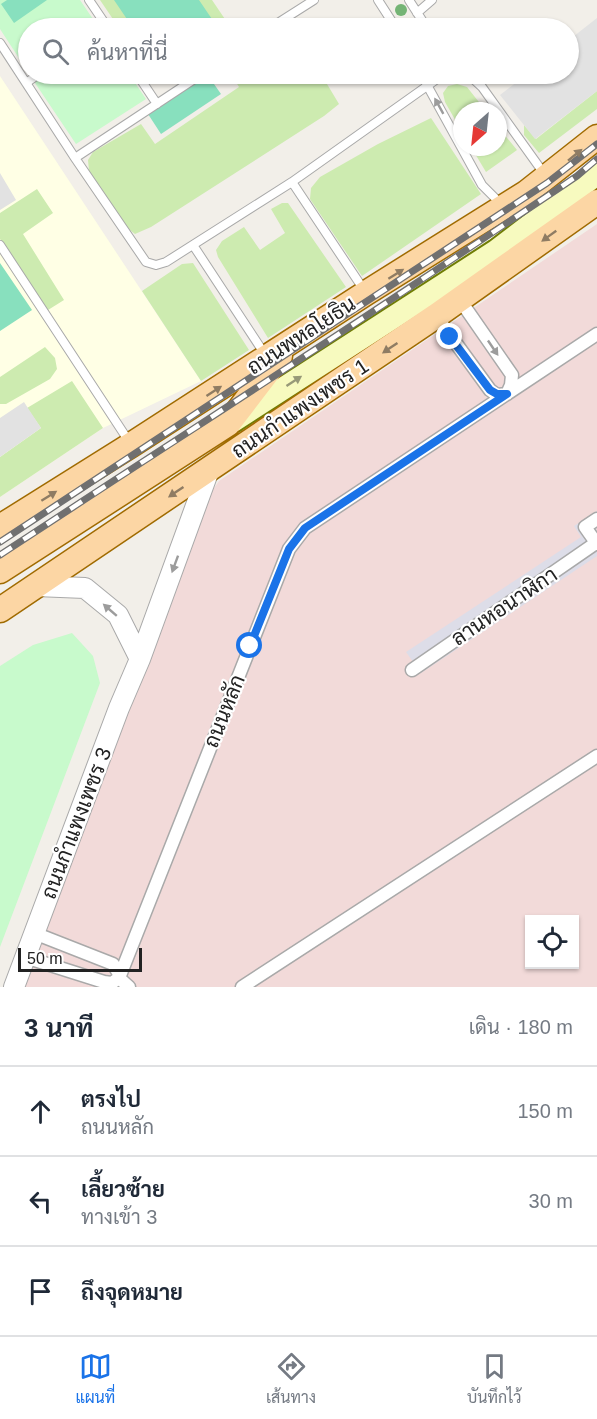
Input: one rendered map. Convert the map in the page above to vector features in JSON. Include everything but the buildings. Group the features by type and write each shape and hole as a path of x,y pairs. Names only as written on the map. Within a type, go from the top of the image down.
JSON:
{"main road":[{"name":"ถนนพหลโยธิน","path":"0,527 505,207 597,137"},
{"path":"0,572 496,251 597,174"},
{"name":"ถนนกำแพงเพชร 1","path":"0,610 460,300 597,202"},
{"path":"228,424 291,342"}],"street":[{"path":"436,316 490,390 497,394 507,394 511,386 512,375 460,300"},
{"name":"ถนนหลัก","path":"124,982 289,549 305,528 597,334"},
{"name":"ถนนกำแพงเพชร 3","path":"14,987 119,708 140,659 209,470"},
{"name":"ลานหอนาฬิกา","path":"412,670 596,544 585,527 597,519"},
{"path":"36,586 85,588 118,615 140,659"},
{"path":"242,987 597,756"},
{"path":"25,957 104,982 124,982 113,964 34,933"}],"lane":[{"path":"89,0 100,18"},
{"path":"286,18 314,0"},
{"path":"378,0 390,18"},
{"path":"408,0 421,18"},
{"path":"417,12 432,0"},
{"path":"0,43 18,71"},
{"path":"27,84 146,262 156,265 166,262 292,182 427,85 482,185 505,207"},
{"path":"144,84 157,104"},
{"path":"75,158 187,84"},
{"path":"479,84 547,177"},
{"path":"292,182 366,293"},
{"path":"0,245 131,445"},
{"path":"193,245 267,357"}],"shaded area":[{"path":"597,18 597,91 535,139 500,95 514,84 579,84 579,32"},
{"path":"0,76 201,381 103,428 0,497"},
{"path":"0,173 16,200 0,210"},
{"path":"597,224 597,987 16,987 207,498 219,481"},
{"path":"24,402 41,428 0,457 0,418"},
{"path":"597,511 597,556 421,673 406,652 581,537 574,526"}],"green space":[{"path":"0,0 80,0 92,18 18,18 18,57 0,29"},
{"path":"7,0 47,0 18,18 14,23 1,4"},
{"path":"100,0 212,0 224,18 112,18"},
{"path":"114,0 199,0 211,18 126,18"},
{"path":"36,84 136,84 146,99 76,144"},
{"path":"192,84 214,84 221,94 161,134 148,114"},
{"path":"237,84 327,84 339,104 324,116 151,227 135,234 127,228 89,171 88,160 93,152 141,124 155,144 239,87"},
{"path":"457,84 467,87 479,102 453,102 453,116 443,93 448,86"},
{"path":"597,91 597,109 539,153 524,135 524,125 536,139"},
{"path":"431,118 453,151 453,156 456,156 481,194 362,276 310,199 311,188 320,177 378,144"},
{"path":"507,138 517,150 486,172 476,156 507,156"},
{"path":"37,189 53,213 23,234 64,300 48,310 0,239 0,213"},
{"path":"282,203 288,203 346,287 268,338 218,257 216,250 222,241 244,227 260,250 285,233 271,209"},
{"path":"0,263 32,310 0,331"},
{"path":"193,263 249,350 201,381 142,291 182,264"},
{"path":"45,347 55,358 57,369 50,379 6,404 0,404 0,377"},
{"path":"72,381 103,428 0,497 0,457 41,428 27,408"},
{"path":"72,633 93,656 100,683 0,947 0,666 33,645"}],"pier":[{"path":"597,155 597,190 498,254 484,234"}],"railway":[{"path":"0,542 547,183 597,144"},
{"path":"0,555 433,272 577,176 597,159"}],"route":[{"path":"250,646 289,549 305,528 507,394 497,394 490,390 450,337"}]}
